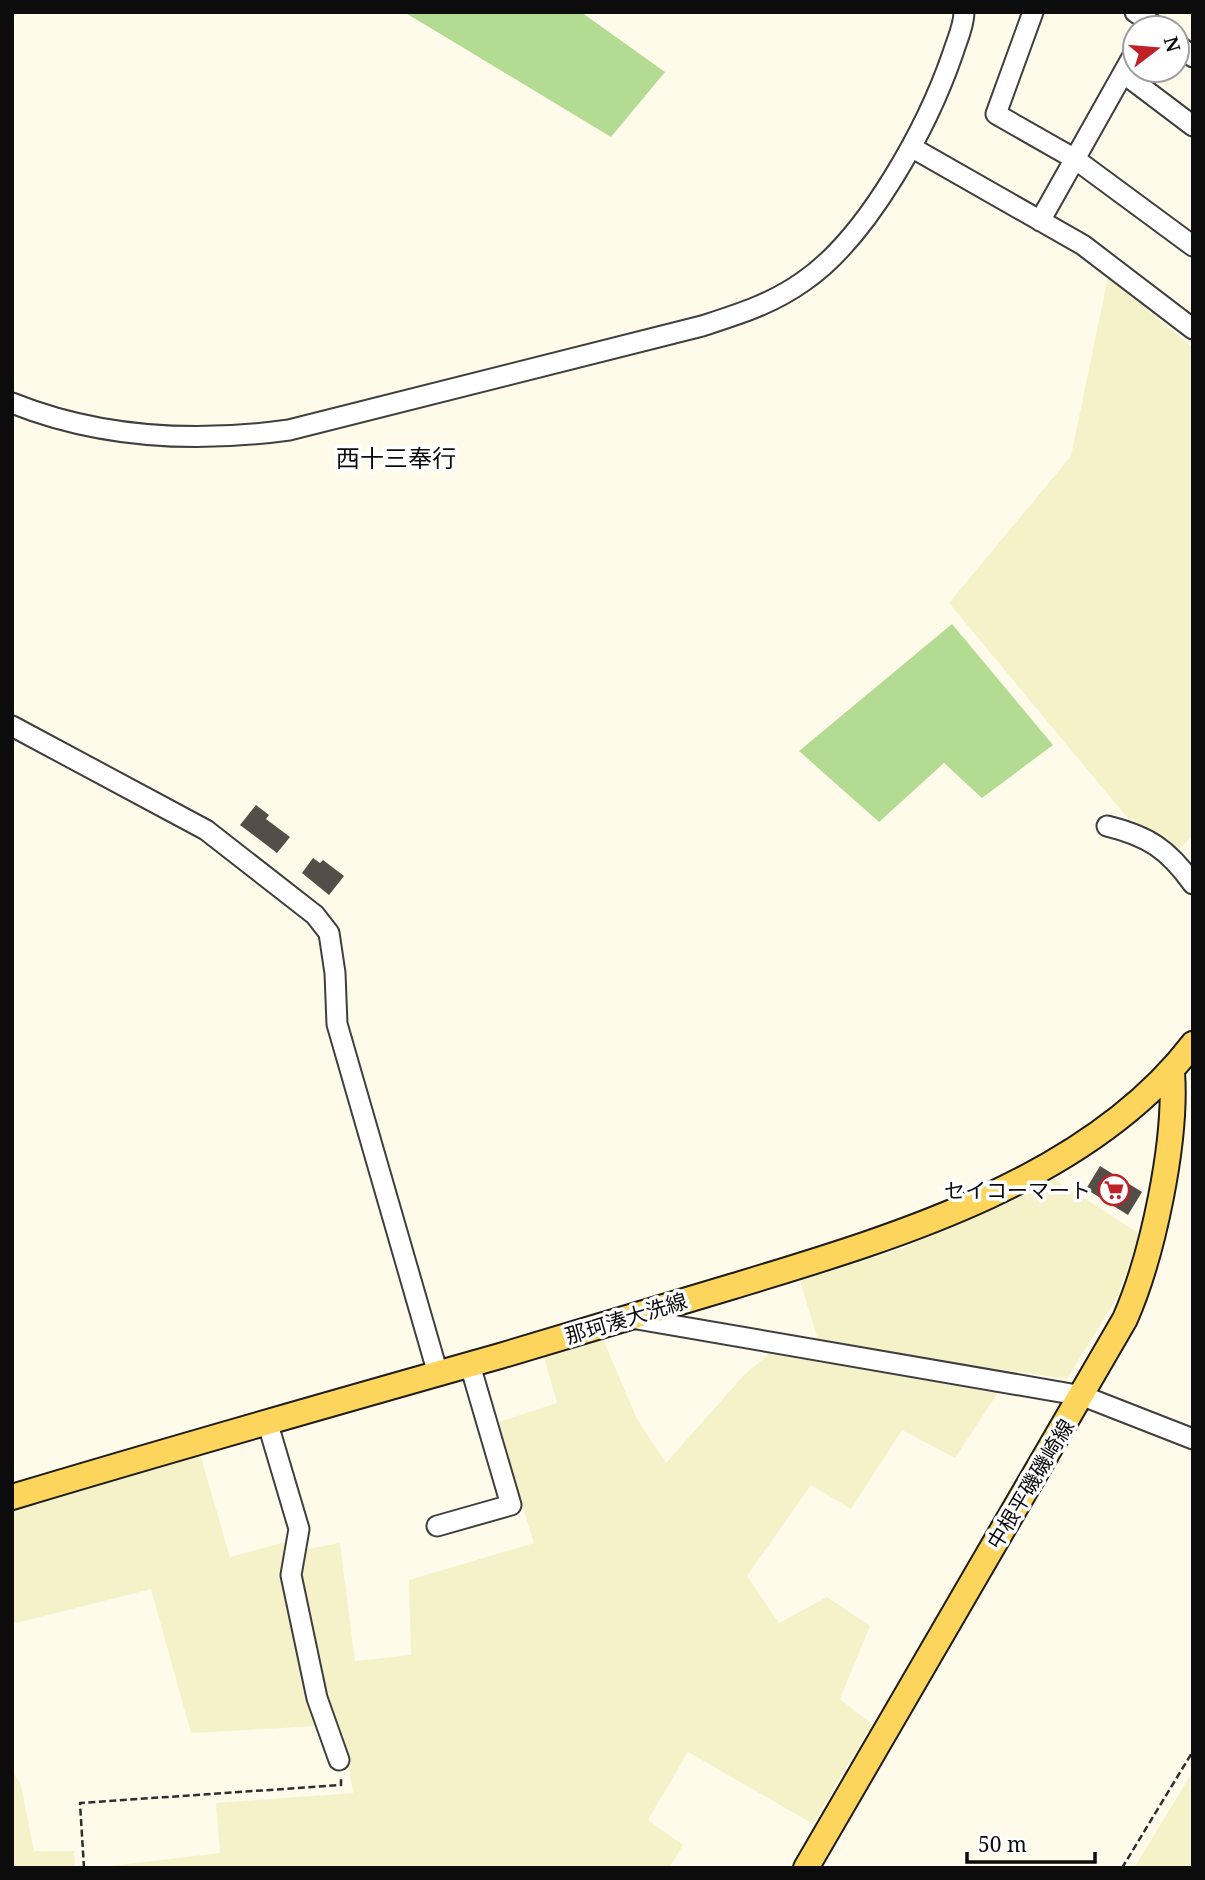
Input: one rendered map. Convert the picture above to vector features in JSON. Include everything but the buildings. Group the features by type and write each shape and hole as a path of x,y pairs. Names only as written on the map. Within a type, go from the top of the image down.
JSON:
{"main road":[{"name":"那珂湊大洗線","path":"12,1497 629,1318 865,1246 996,1190 1090,1139 1172,1072 1193,1044"},
{"name":"中根平磯磯崎線","path":"806,1868 1083,1396 1125,1319 1139,1285 1171,1128 1172,1072"}],"street":[{"path":"12,403 122,433 175,439 240,436 289,430 702,326 761,308 805,281 846,245 911,147 942,83 964,12"},
{"path":"1033,12 996,114 1075,159 1193,246"},
{"path":"1040,220 1121,78"},
{"path":"1136,84 1193,126"},
{"path":"911,147 1083,245 1193,329"},
{"path":"12,726 206,830 315,915 329,933 340,1037 438,1374"},
{"path":"1107,826 1136,833 1174,857 1193,884"},
{"path":"629,1318 1083,1396 1193,1439"},
{"path":"437,1527 511,1505 470,1364"},
{"path":"267,1421 299,1529 291,1574 317,1698 339,1760"}],"path":[{"path":"1122,1868 1193,1751"},
{"path":"84,1868 80,1803 341,1785 339,1760"}],"shaded area":[{"path":"1108,277 1193,348 1193,835 1178,850 1125,815 949,603 1071,456"},
{"path":"1054,1179 1140,1234 1118,1296 1067,1379 819,1343 800,1281 901,1249"},
{"path":"603,1339 637,1419 666,1463 745,1374 769,1354 999,1391 955,1458 902,1430 851,1509 811,1485 747,1576 779,1623 827,1597 870,1626 840,1699 872,1724 813,1824 688,1752 648,1820 683,1845 669,1868 94,1868 220,1853 216,1803 353,1793 347,1757 323,1683 299,1570 302,1550 340,1543 355,1661 411,1655 409,1580 534,1543 496,1423 557,1403 544,1357"},
{"path":"200,1454 230,1557 289,1541 281,1574 306,1695 318,1726 191,1733 151,1589 12,1624 12,1510"},
{"path":"12,1771 21,1785 34,1851 74,1851 75,1868 12,1868"},
{"path":"1193,1771 1193,1868 1134,1868"}],"green space":[{"path":"404,12 581,12 665,72 611,137"},
{"path":"952,624 1053,745 982,798 944,763 879,822 799,751"}],"place":[{"name":"セイコーマート","path":"1114,1190"}],"district":[{"name":"西十三奉行","path":"396,457"}]}
